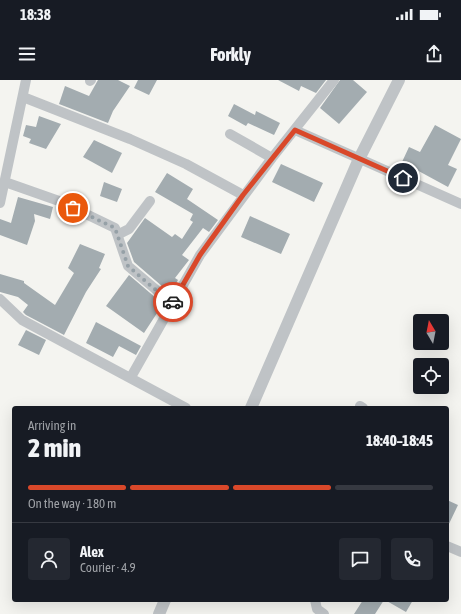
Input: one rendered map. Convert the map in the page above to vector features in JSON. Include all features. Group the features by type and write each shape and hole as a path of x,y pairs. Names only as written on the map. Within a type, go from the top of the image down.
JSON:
{"street":[{"path":"0,203 26,80"},
{"path":"131,377 200,255 243,195 334,80"},
{"path":"252,406 359,159 399,80"},
{"path":"23,97 137,142 186,164 243,195"},
{"path":"295,130 461,204"},
{"path":"230,134 272,158"},
{"path":"5,182 59,201 115,228 128,266 172,304"},
{"path":"118,234 129,229 150,201"},
{"path":"0,299 22,320 131,377 182,406"},
{"path":"449,547 461,552"},
{"path":"159,614 164,602"},
{"path":"315,602 317,609 324,614"}],"building":[{"path":"98,80 118,80 130,86 113,111 108,123 59,104 65,86 89,96"},
{"path":"138,80 157,80 149,95 134,88"},
{"path":"278,80 326,80 316,93 301,86 299,91"},
{"path":"340,80 353,80 367,92 339,124 320,108"},
{"path":"234,104 255,115 256,111 280,123 274,135 248,123 246,126 228,116"},
{"path":"39,116 61,124 46,149 29,143 31,139 23,136 26,125 36,127"},
{"path":"435,125 461,139 448,165 457,169 448,187 402,162 409,147 420,152"},
{"path":"94,140 122,153 112,173 83,157"},
{"path":"281,164 323,183 314,202 272,182"},
{"path":"167,173 193,189 187,199 218,220 209,232 203,228 182,255 189,260 175,278 178,280 170,293 134,262 127,243 145,218 172,237 175,234 182,239 193,222 190,220 193,214 155,192"},
{"path":"104,182 122,189 117,202 100,196"},
{"path":"18,197 53,207 50,219 34,214 35,221 27,245 0,235 0,219 11,223"},
{"path":"250,216 290,234 281,254 241,237"},
{"path":"80,244 105,254 99,268 101,269 86,292 64,335 26,315 23,312 28,305 18,297 0,292 0,274 24,281 24,283 55,305 74,273 68,268"},
{"path":"129,275 163,304 144,333 106,306"},
{"path":"96,322 141,346 136,355 119,346 113,357 86,343"},
{"path":"26,330 46,340 39,355 18,345"},
{"path":"449,501 458,505 449,524"},
{"path":"362,602 383,602 375,614 354,614"},
{"path":"388,602 412,602 406,612"}],"way so far":[{"path":"73,208 115,228 128,266 172,304 173,302"}],"route":[{"path":"173,302 200,255 243,195 295,130 403,178"}]}
